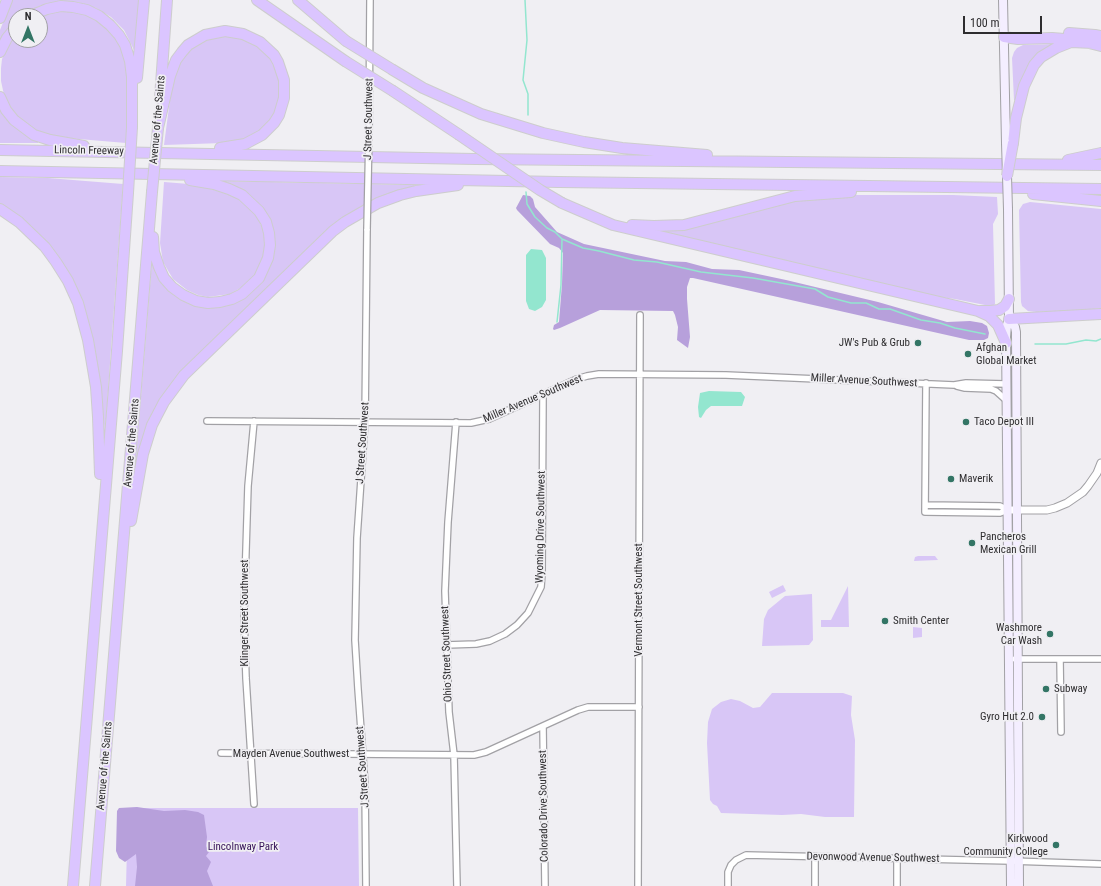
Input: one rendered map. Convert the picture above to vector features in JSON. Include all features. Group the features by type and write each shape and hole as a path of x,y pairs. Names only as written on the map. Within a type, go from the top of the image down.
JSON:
{"highway":[{"path":"0,18 7,0"},
{"name":"Avenue of the Saints","path":"73,886 116,359 132,127 144,0"},
{"name":"Avenue of the Saints","path":"95,886 158,128 167,0"},
{"path":"257,0 345,61 562,203 614,225 631,230 978,311 989,316 998,325 1006,343"},
{"path":"298,0 346,41 423,88 474,112 543,134 584,142 622,148 768,162"},
{"path":"48,9 61,6 87,10 110,24 119,35 125,45 130,61 132,77 132,127"},
{"path":"158,128 170,76 176,60 188,45 197,39 225,31 243,34 260,42 274,55 284,80 284,98 279,115 268,130 245,144 234,147 178,153"},
{"path":"1004,37 1066,32 1095,35 1098,42 1071,42 1056,48 1041,58 1034,65 1024,86 1016,118 1010,143 1007,176"},
{"path":"0,52 8,37"},
{"path":"0,97 6,110 14,120 34,135 50,140 117,152"},
{"name":"Lincoln Freeway","path":"0,150 178,153"},
{"path":"178,153 474,159 1101,165"},
{"path":"1044,164 1101,153"},
{"name":"Lincoln Freeway","path":"0,172 143,175"},
{"path":"143,175 1101,189"},
{"path":"143,175 214,184 242,195 252,203 266,222 269,233 270,245 268,258 259,278 242,294 220,302 208,303 196,301 183,295 172,287 164,278 159,268 154,252 151,207"},
{"path":"120,594 143,454 152,425 158,413 184,375 333,231 374,205 416,190 454,185 559,182"},
{"path":"603,220 632,225 654,226 684,224 795,196 914,187"},
{"path":"951,187 1101,201"},
{"path":"0,209 19,222 45,247 68,281 78,303 92,360 97,402 100,452 101,533"},
{"path":"978,311 999,310 1005,306 1009,299"},
{"path":"1010,319 1101,314"},
{"path":"1010,319 1063,322 1101,320"}],"main road":[{"path":"1003,0 1010,143"},
{"path":"1007,176 1010,319 1006,331 1008,659 1015,861 1019,886"},
{"path":"1010,319 1016,332 1018,511 1015,861 1011,886"},
{"path":"1006,384 1012,390 1017,408"}],"street":[{"name":"J Street Southwest","path":"366,886 366,807 355,640 357,538 365,422 370,0"},
{"name":"Vermont Street Southwest","path":"638,886 640,315"},
{"name":"Miller Avenue Southwest","path":"207,421 480,422 587,376 599,374 726,375 926,383 954,385 965,388 991,389 1006,400"},
{"path":"926,383 925,512 1000,513 1008,510"},
{"name":"Miller Avenue Southwest","path":"954,385 966,383 1006,384"},
{"name":"Wyoming Drive Southwest","path":"446,645 476,644 490,641 505,634 517,625 528,613 541,587 543,395"},
{"name":"Klinger Street Southwest","path":"254,421 248,486 244,614 246,678 254,804"},
{"name":"Ohio Street Southwest","path":"456,422 448,522 445,591 450,719 454,755 457,886"},
{"path":"925,505 1000,506 1008,510 1018,511 1046,510 1055,508 1068,503 1083,492 1097,473 1101,463"},
{"path":"1008,659 1101,659"},
{"path":"1060,659 1061,732"},
{"name":"Mayden Avenue Southwest","path":"221,753 474,755 486,752 578,710 588,707 639,707"},
{"name":"Colorado Drive Southwest","path":"543,726 545,886"},
{"name":"Devonwood Avenue Southwest","path":"728,886 728,872 731,865 736,860 746,855 1101,864"},
{"path":"815,856 815,886"},
{"path":"897,858 897,886"}],"green space":[{"path":"12,0 140,0 136,48 134,50 124,30 111,17 96,8 81,3 66,1 39,6 36,8 9,8"},
{"path":"8,10 8,30 0,44 0,30"},
{"path":"56,10 82,12 107,25 127,57 129,104 126,143 55,137 38,132 16,116 10,108 4,95 1,81 2,59 8,45 8,48 48,48 48,13"},
{"path":"236,35 257,43 274,61 282,89 276,113 260,132 240,141 164,145 173,77 179,63 187,51 213,36"},
{"path":"1055,44 1033,59 1027,67 1019,86 1016,100 1014,100 1012,58 1014,52 1017,48 1023,45"},
{"path":"0,106 38,140 38,143 0,143"},
{"path":"0,177 48,178 123,184 105,432 100,388 67,271 0,204"},
{"path":"224,181 414,185 414,187 360,207 177,379 135,470 152,261 193,303 245,296 256,288 265,277 270,222 224,183"},
{"path":"164,182 189,184 227,193 245,202 259,219 266,241 265,255 255,276 244,286 230,294 208,297 198,295 187,290 173,279 163,262 160,243"},
{"path":"840,195 953,195 997,197 998,214 993,224 995,304 993,306 985,305 932,296 658,231 783,202"},
{"path":"1030,202 1101,209 1101,308 1036,312 1028,311 1022,306 1019,210 1023,204"},
{"path":"935,556 938,560 914,561 915,557"},
{"path":"783,585 786,591 772,598 769,592"},
{"path":"848,586 849,627 821,627 821,620 831,620"},
{"path":"812,594 813,640 809,645 762,646 764,619 768,610 785,596"},
{"path":"913,627 922,628 922,637 913,638"},
{"path":"772,693 843,693 852,696 851,715 855,740 854,817 825,817 801,814 782,815 721,813 717,806 710,800 707,743 708,722 712,709 721,702 731,699 740,701 753,708 760,707"},
{"name":"Lincolnway Park","path":"128,808 358,808 359,886 126,886"}],"shaded area":[{"path":"523,195 530,196 533,199 535,207 557,232 584,244 665,261 686,262 712,269 739,270 786,280 878,302 947,322 970,321 982,323 987,326 989,333 988,338 984,340 969,340 693,278 690,278 687,287 690,337 688,348 677,340 678,327 673,311 600,310 554,330 554,325 559,322 563,253 559,248 550,244 517,210 516,208"},
{"path":"531,249 542,250 546,258 546,300 542,307 535,311 529,309 526,301 526,255"},
{"path":"709,391 741,392 745,397 742,406 711,406 706,410 701,418 699,417 698,407 700,393"},
{"path":"137,807 164,811 185,810 198,812 204,815 207,837 206,846 209,852 206,856 211,862 207,871 213,886 135,886 137,867 136,854 125,862 119,858 116,851 117,811 119,808"}],"waterway":[{"path":"525,0 527,40 523,80 528,94 528,115"},
{"path":"526,192 527,204 535,217 562,239 583,248 634,260 657,262 701,272 753,278 815,289 828,297 851,303 866,303 879,309 890,309 921,320 985,334"},
{"path":"557,322 561,285 562,239"},
{"path":"1035,344 1066,344 1086,340 1096,341 1101,339"}],"place":[{"name":"JW's Pub & Grub","path":"918,343"},
{"name":"Afghan Global Market","path":"968,354"},
{"name":"Taco Depot III","path":"966,422"},
{"name":"Maverik","path":"951,479"},
{"name":"Pancheros Mexican Grill","path":"972,543"},
{"name":"Smith Center","path":"885,621"},
{"name":"Washmore Car Wash","path":"1050,634"},
{"name":"Subway","path":"1046,689"},
{"name":"Gyro Hut 2.0","path":"1042,717"},
{"name":"Kirkwood Community College","path":"1056,845"}]}
